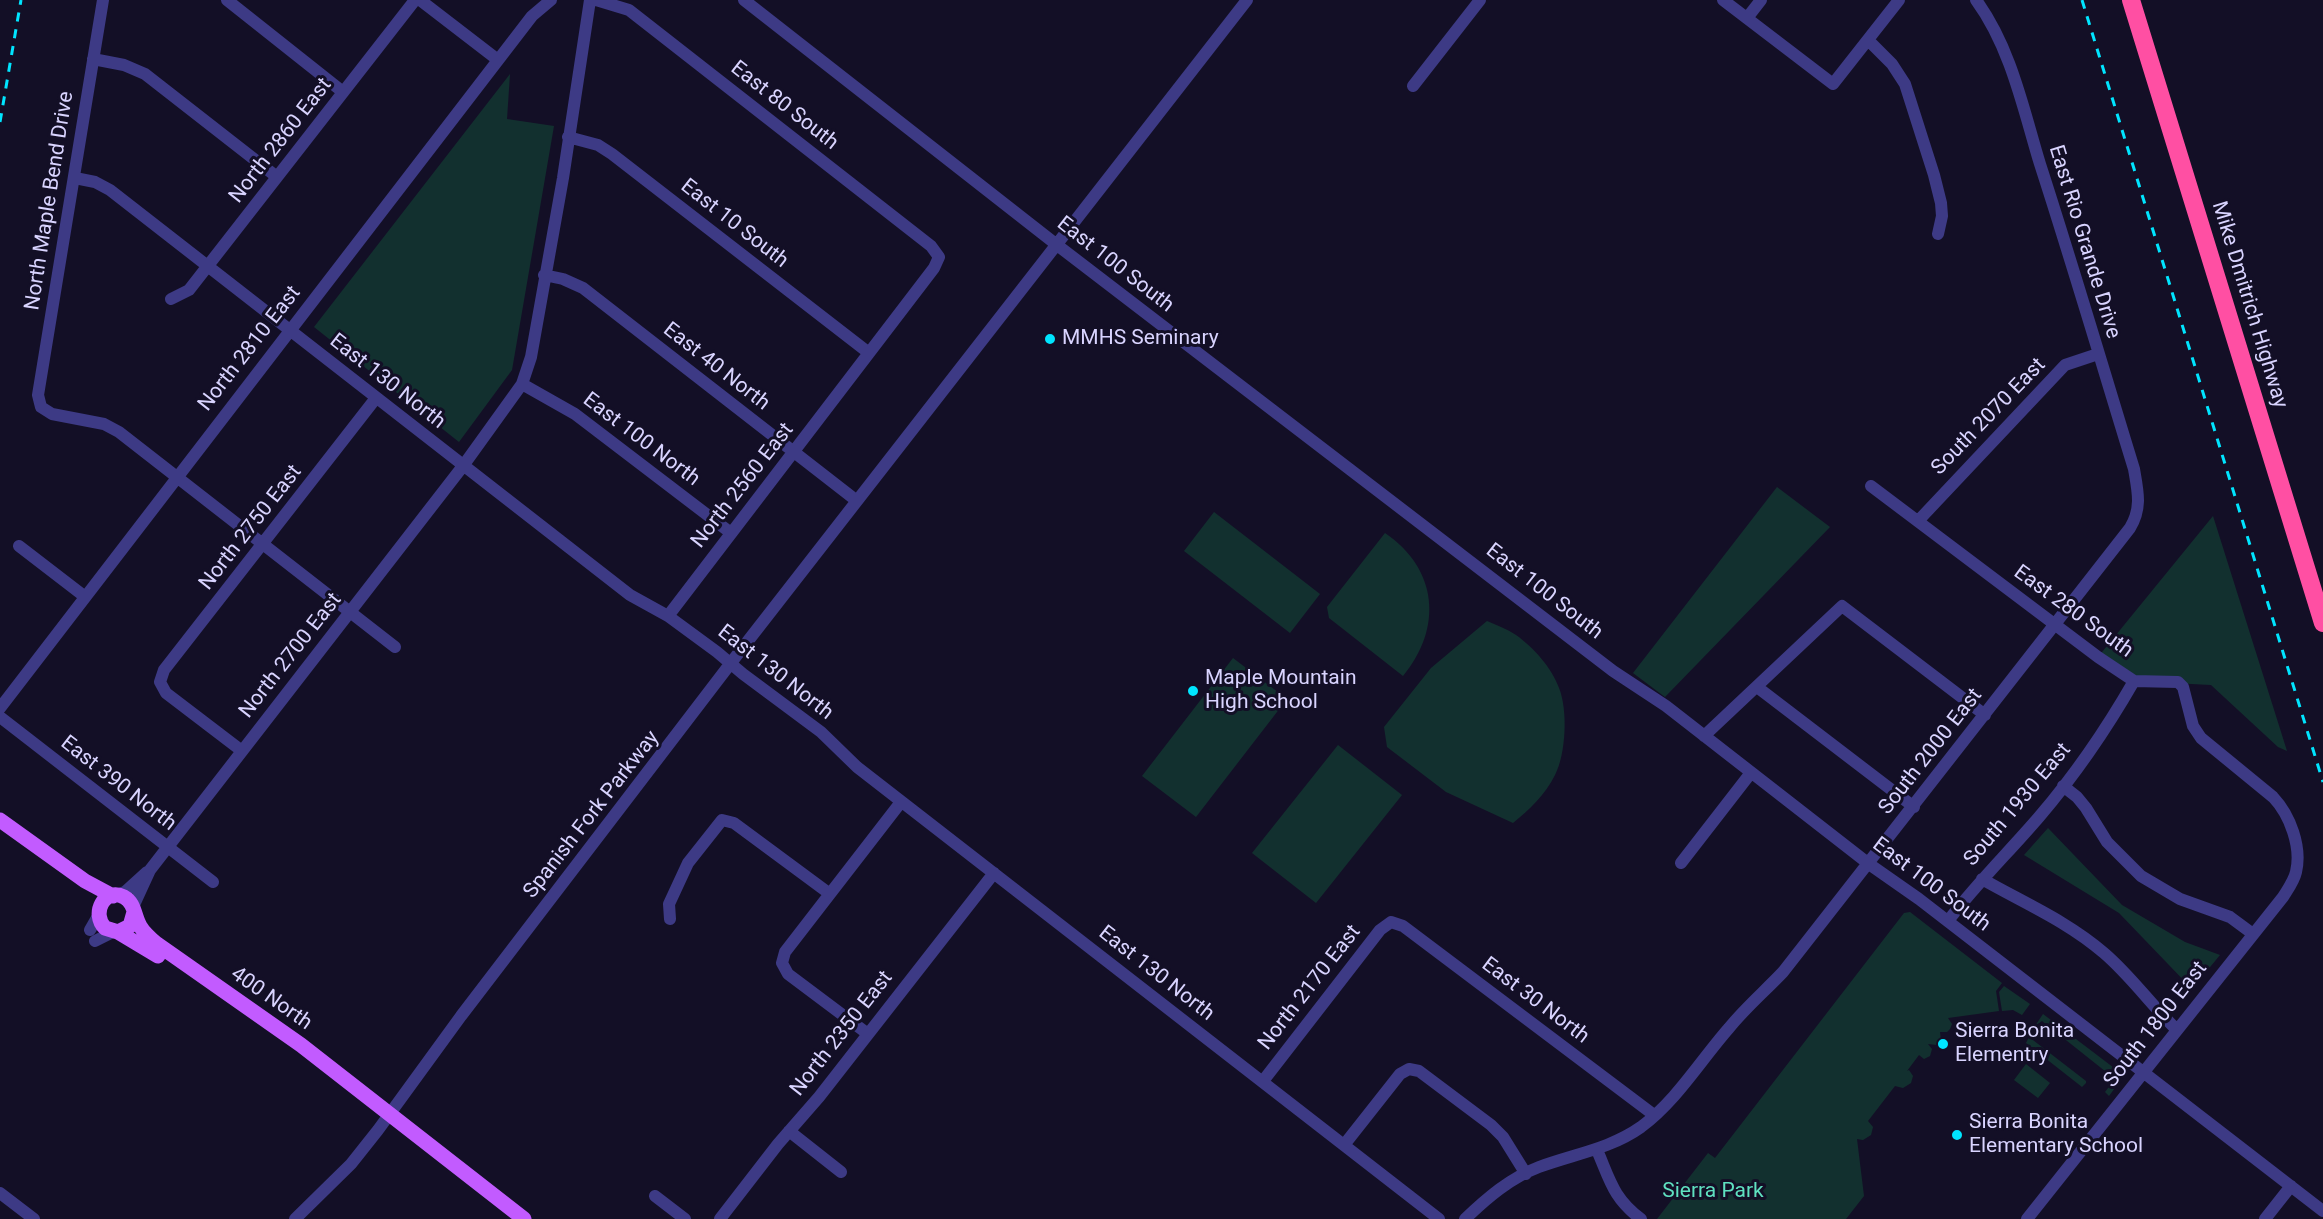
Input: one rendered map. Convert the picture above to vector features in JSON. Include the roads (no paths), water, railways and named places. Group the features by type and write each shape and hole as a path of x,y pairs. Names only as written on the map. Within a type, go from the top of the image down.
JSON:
{"highway":[{"name":"Mike Dmitrich Highway","path":"2131,0 2323,623"}],"main road":[{"path":"0,820 86,881 114,896 128,900 134,910 130,926 116,932 105,928 83,890 33,845"},
{"path":"98,913 102,903 114,896"},
{"name":"400 North","path":"134,910 142,929 157,944 280,1029 524,1219"},
{"name":"400 North","path":"116,932 147,948 257,1024 368,1107 389,1116"}],"street":[{"name":"North Maple Bend Drive","path":"103,0 39,395 41,407 52,414 104,424 119,432 176,478"},
{"path":"227,0 343,92"},
{"name":"North 2860 East","path":"171,299 189,290 415,0"},
{"path":"420,0 498,60"},
{"name":"North 2810 East","path":"0,708 532,16 551,0"},
{"name":"North 2700 East","path":"114,896 129,889 150,870 463,466 522,384 531,357 590,0"},
{"name":"East 80 South","path":"596,0 629,10 931,246 939,257"},
{"name":"East 100 South","path":"744,0 1057,245 1613,670 1653,697 1750,774 1948,921 2323,1211"},
{"name":"Spanish Fork Parkway","path":"295,1219 351,1164 389,1116 461,1016 857,501 1247,0"},
{"path":"1413,86 1480,0"},
{"path":"1723,0 1833,84 1899,0"},
{"path":"1747,18 1761,0"},
{"name":"East Rio Grande Drive","path":"1976,0 1989,18 2002,43 2134,469 2140,501"},
{"path":"1868,40 1892,64 1905,84 1941,203 1942,216 1938,234"},
{"path":"93,59 124,65 145,74 277,177"},
{"name":"East 10 South","path":"568,137 598,146 612,154 869,353"},
{"name":"East 130 North","path":"75,178 95,182 110,190 630,595 668,616 821,732 857,767 901,802 1439,1219"},
{"name":"North 2560 East","path":"668,616 934,268 939,257"},
{"name":"East 40 North","path":"544,275 573,282 583,288 857,501"},
{"name":"South 2070 East","path":"1918,521 2065,365 2098,354"},
{"name":"East 100 North","path":"522,384 575,414 731,533"},
{"name":"North 2750 East","path":"242,751 166,693 159,682 164,670 376,398"},
{"path":"176,478 395,646"},
{"name":"East 280 South","path":"1871,486 2098,657 2134,681 2178,682 2183,687 2193,726 2201,738 2282,807 2296,843 2297,864 2292,883"},
{"name":"South 2000 East","path":"1465,1219 1493,1193 1539,1167 1597,1150 1640,1127 1694,1073 1730,1026 1783,972 1914,807 2130,528 2140,501"},
{"path":"19,546 84,596"},
{"path":"1704,736 1842,606 1985,714"},
{"name":"South 1930 East","path":"1948,921 2063,786 2105,728 2134,681"},
{"path":"1757,687 1914,807"},
{"name":"East 390 North","path":"0,717 213,882"},
{"path":"1681,863 1750,774"},
{"path":"2063,786 2086,808 2107,842 2141,876 2180,899 2230,917 2253,934"},
{"path":"868,1034 788,974 782,963 785,952 901,802"},
{"path":"670,919 669,904 688,863 722,820 734,823 830,894"},
{"name":"North 2700 East","path":"134,910 150,870"},
{"name":"North 2350 East","path":"720,1219 789,1131 819,1097 994,873"},
{"path":"1982,879 2039,908 2084,937 2127,974 2177,1030"},
{"name":"South 1800 East","path":"2027,1219 2292,883"},
{"path":"98,913 92,936 116,932"},
{"name":"North 2170 East","path":"1263,1081 1380,930 1391,922"},
{"name":"East 30 North","path":"1391,922 1403,926 1654,1115"},
{"path":"1344,1145 1400,1074 1409,1069 1419,1071 1491,1125 1513,1151 1526,1174"},
{"path":"789,1131 841,1172"},
{"path":"1597,1150 1617,1196 1641,1219"},
{"path":"2265,1219 2291,1186"},
{"path":"0,1193 34,1219"},
{"path":"655,1196 685,1219"},
{"path":"1451,1219 1459,1219"}],"railway":[{"path":"0,122 21,0"},
{"path":"2082,0 2323,782"}],"place":[{"name":"MMHS Seminary","path":"1050,339"},
{"name":"Maple Mountain High School","path":"1193,691"},
{"name":"Sierra Bonita Elementry","path":"1943,1044"},
{"name":"Sierra Bonita Elementary School","path":"1957,1135"}],"park label":[{"name":"Sierra Park","path":"1713,1192"}]}
